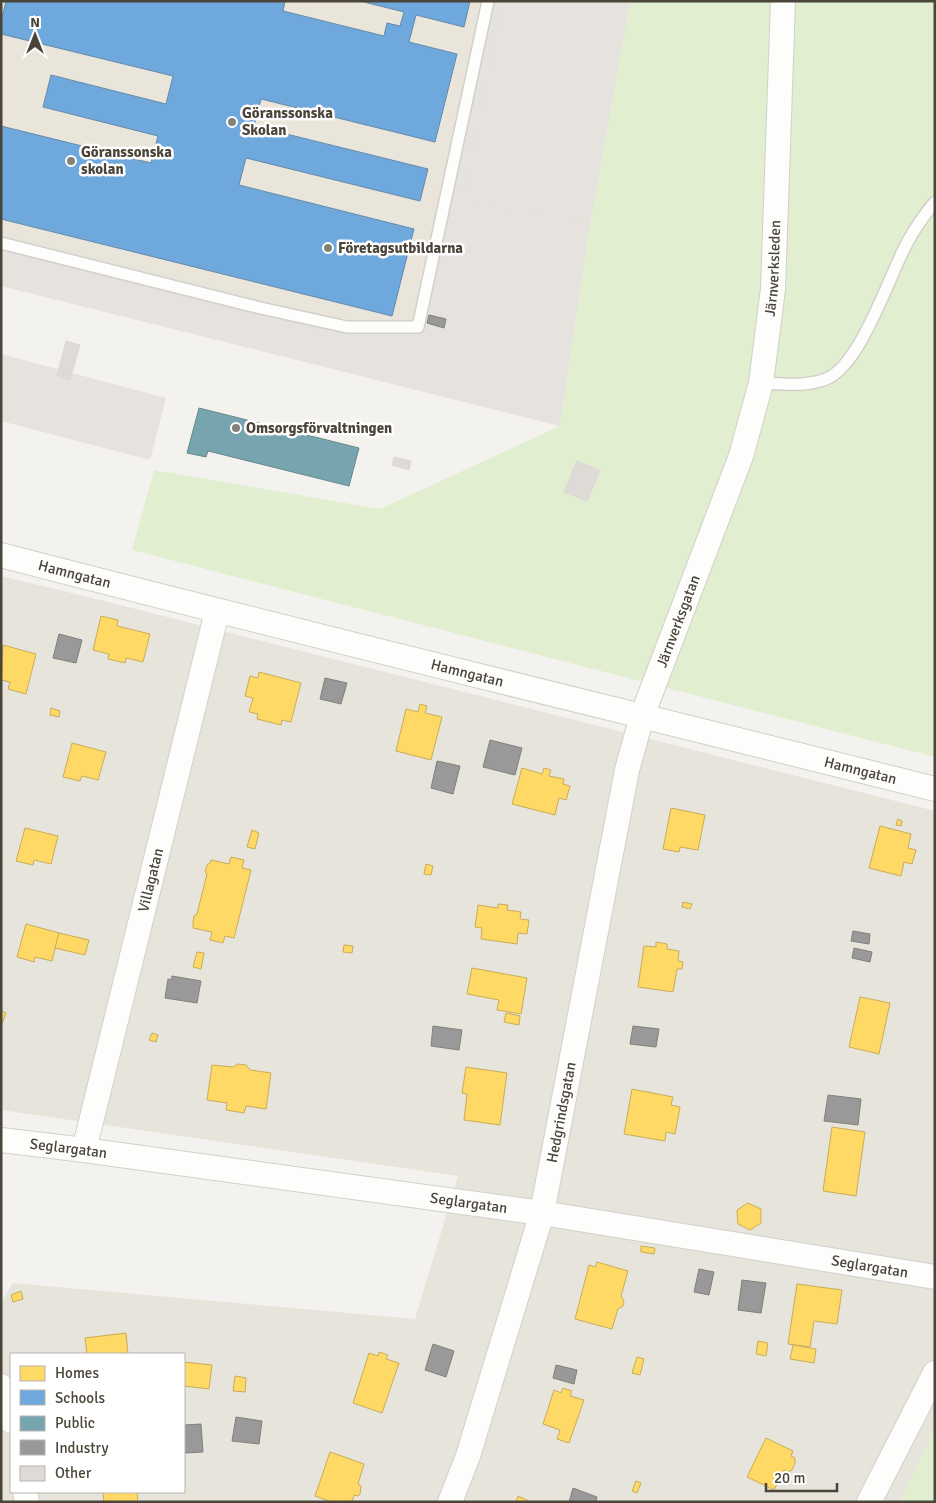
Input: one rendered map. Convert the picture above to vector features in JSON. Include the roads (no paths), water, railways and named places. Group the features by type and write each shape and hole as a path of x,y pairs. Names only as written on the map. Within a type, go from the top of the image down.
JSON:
{"street":[{"name":"Järnverksleden","path":"715,528 741,456 761,383 773,289 783,1"},
{"name":"Järnverksgatan","path":"642,716 715,528"},
{"name":"Hamngatan","path":"1,556 218,612 935,789"},
{"name":"Villagatan","path":"84,1150 218,612"},
{"name":"Hedgrindsgatan","path":"450,1502 468,1456 542,1213 627,770 642,716"},
{"name":"Seglargatan","path":"1,1140 542,1213 935,1277"},
{"path":"869,1502 935,1373"},
{"path":"1,1386 10,1418"}],"lane":[{"path":"1,243 256,307 347,327 418,327 488,1"},
{"path":"761,383 799,385 827,379 844,366 872,321 906,243 923,216 935,202"}],"place":[{"name":"Göranssonska Skolan","path":"232,122"},
{"name":"Göranssonska skolan","path":"71,161"},
{"name":"Företagsutbildarna","path":"328,248"},
{"name":"Omsorgsförvaltningen","path":"236,428"}]}
